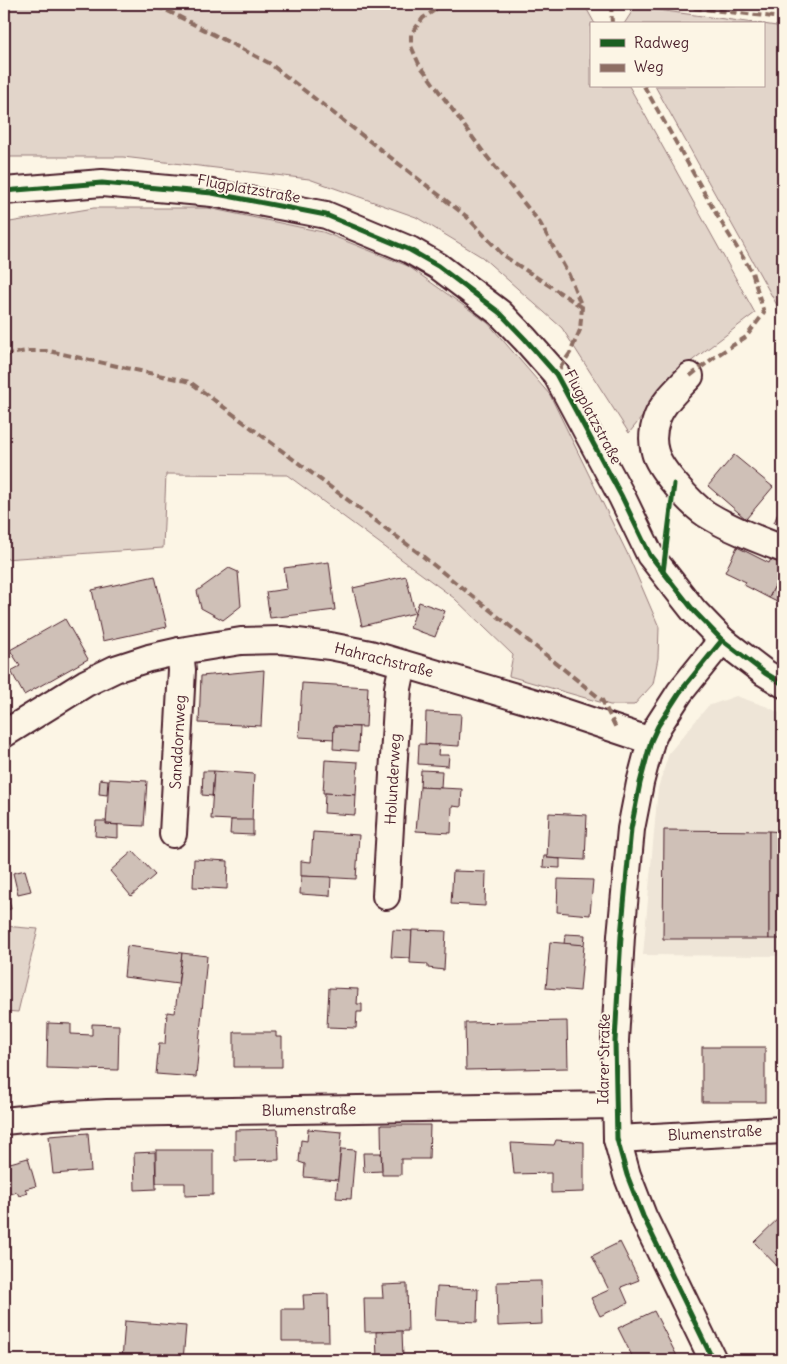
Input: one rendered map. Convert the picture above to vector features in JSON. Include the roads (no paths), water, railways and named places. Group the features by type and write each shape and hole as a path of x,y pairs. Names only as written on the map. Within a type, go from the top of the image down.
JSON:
{"street":[{"name":"Flugplatzstraße","path":"4,191 102,183 212,193 326,215 410,250 438,266 500,313 525,338 556,374 622,497 650,555 694,612 722,640 765,673 783,684"},
{"path":"690,376 668,400 658,417 654,434 655,454 674,484 704,513 743,533 783,549"},
{"name":"Hahrachstraße","path":"4,734 51,704 116,669 149,658 180,651 241,641 281,640 330,646 403,664 546,706 651,741"},
{"path":"651,741 680,692 722,640"},
{"name":"Sanddornweg","path":"173,834 182,670 180,651"},
{"name":"Holunderweg","path":"386,896 398,688 403,664"},
{"name":"Idarer Straße","path":"651,741 640,783 630,839 621,936 615,1032 617,1139 627,1176 643,1216 713,1360"},
{"name":"Blumenstraße","path":"4,1121 107,1113 615,1105"},
{"name":"Blumenstraße","path":"617,1139 783,1130"}]}
